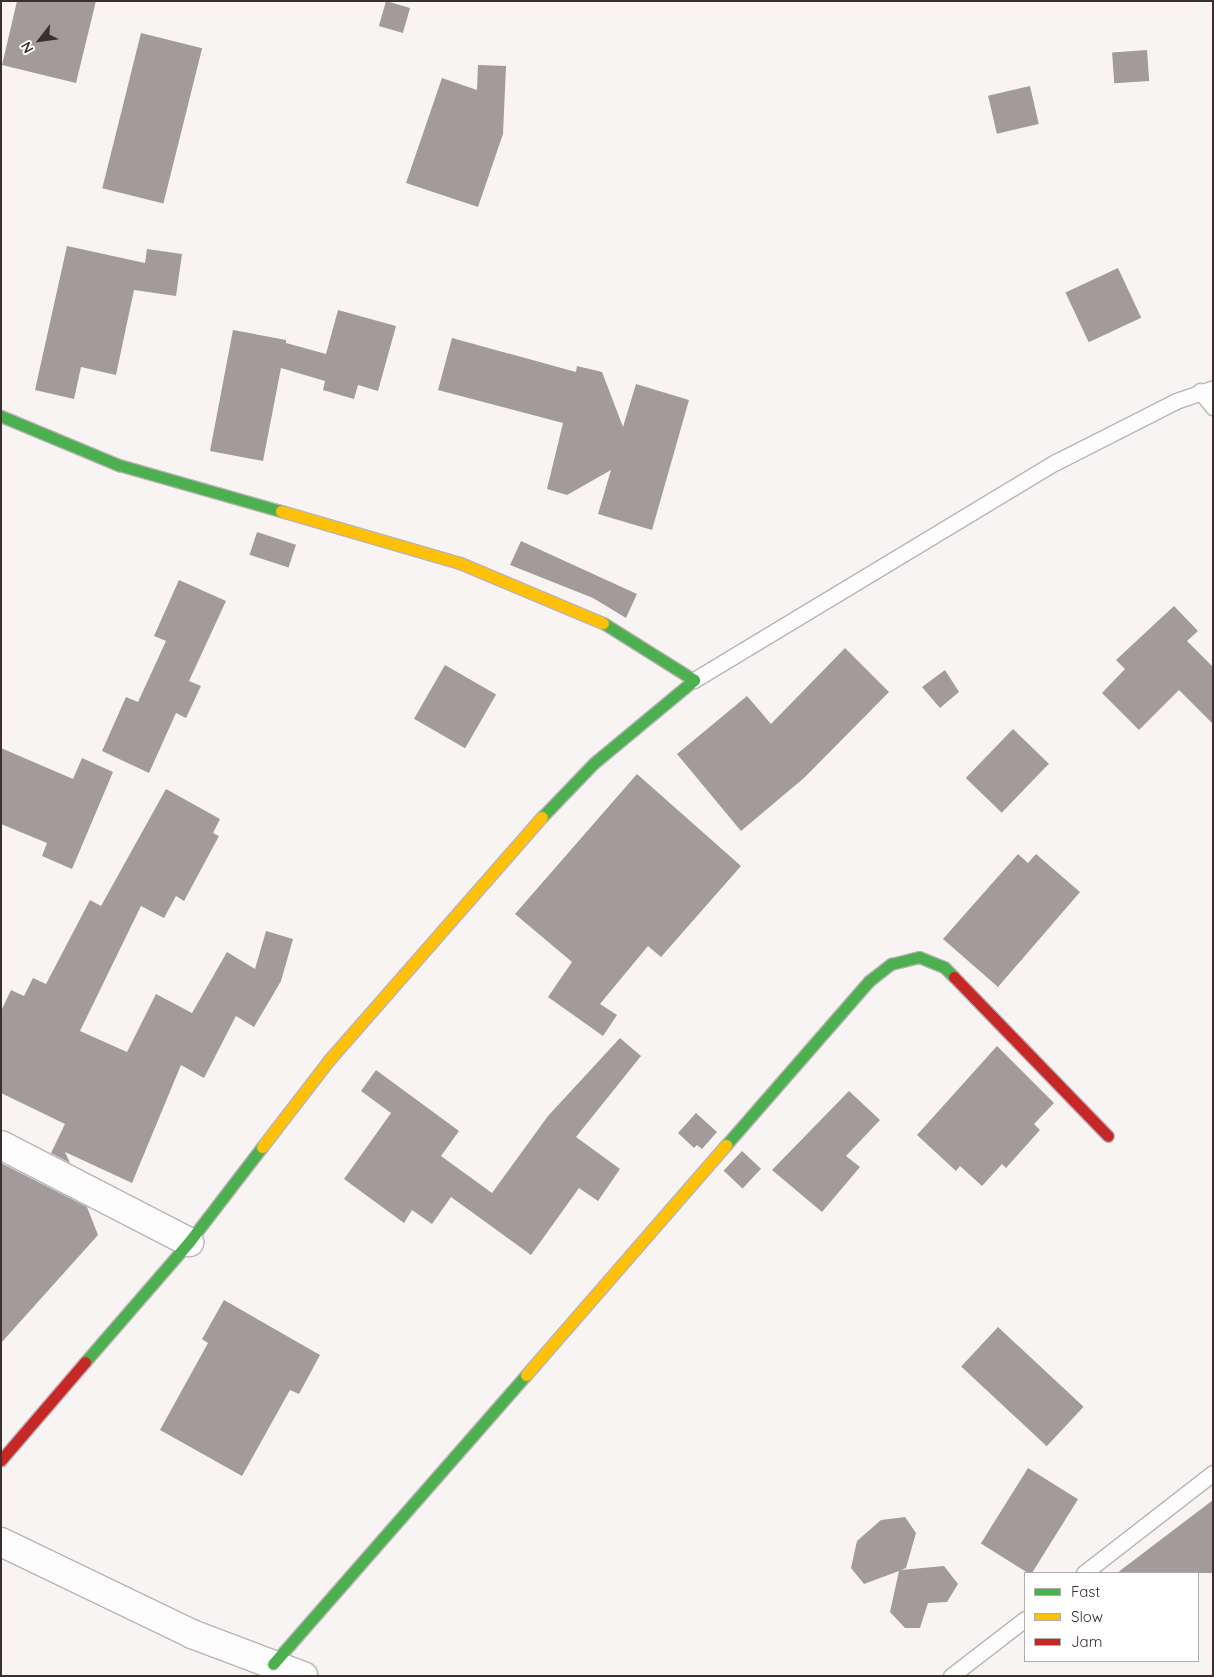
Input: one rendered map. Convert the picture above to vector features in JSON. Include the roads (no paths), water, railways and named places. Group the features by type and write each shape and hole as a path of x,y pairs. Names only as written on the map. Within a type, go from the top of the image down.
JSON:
{"street":[{"path":"1,416 120,465 460,564 587,613 694,680 594,763 510,848 329,1060 189,1242 1,1460"},
{"path":"273,1664 869,981 891,964 919,957 944,967 1108,1136"},
{"path":"1,1145 189,1242"},
{"path":"1,1542 192,1634 303,1676"}],"lane":[{"path":"694,680 1056,462 1206,390 1213,407"},
{"path":"1085,1572 1213,1473"},
{"path":"951,1676 1024,1620"}]}
